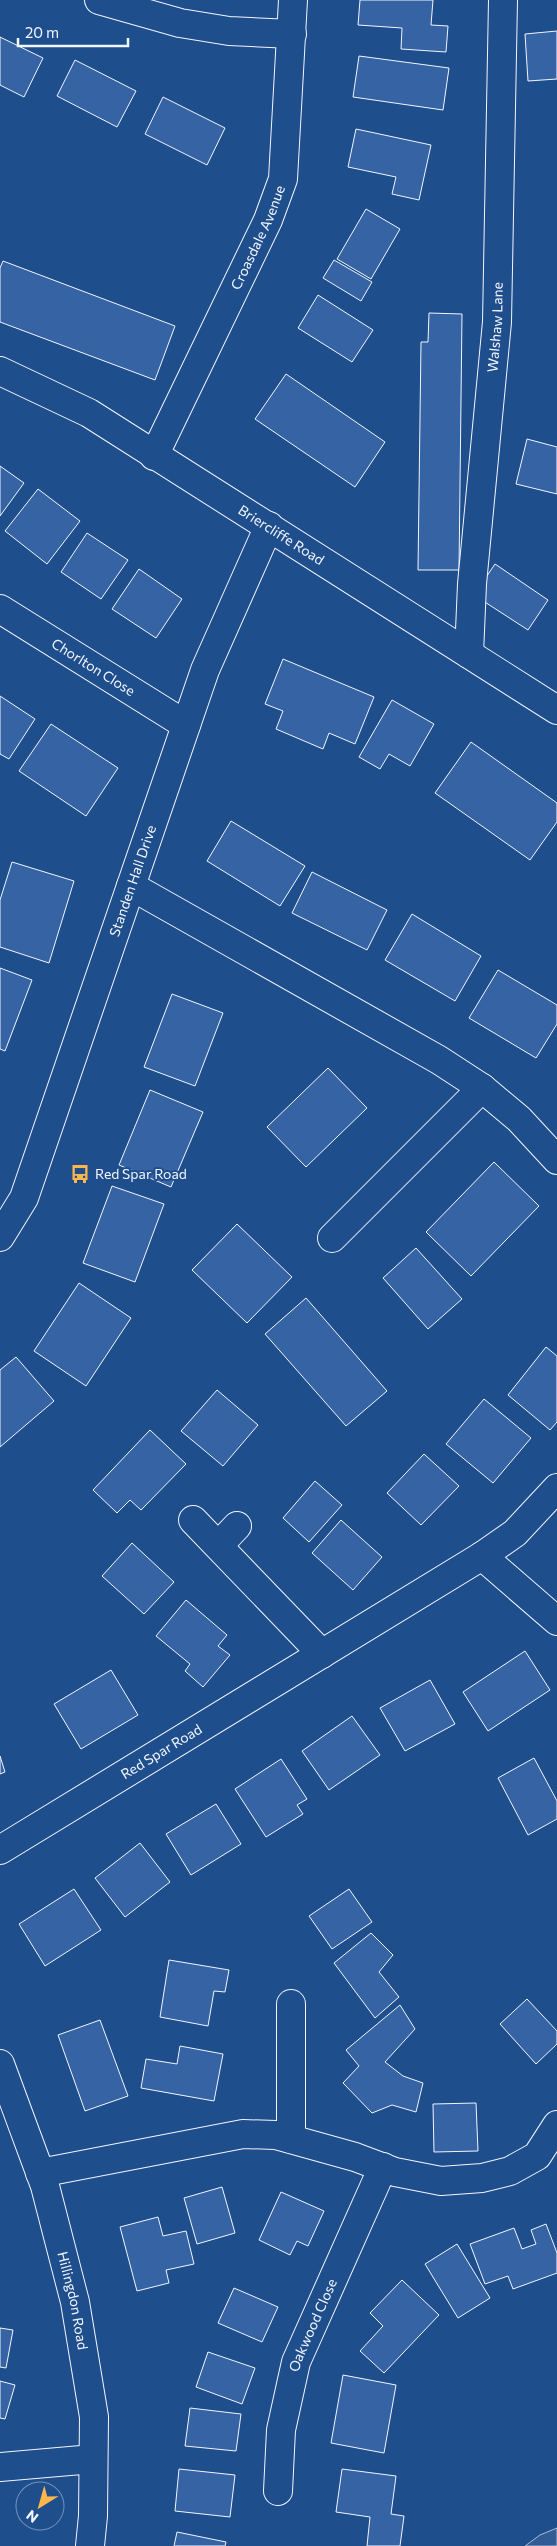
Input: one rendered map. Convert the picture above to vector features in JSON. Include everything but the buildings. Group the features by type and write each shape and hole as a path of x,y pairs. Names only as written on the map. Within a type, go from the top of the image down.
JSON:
{"street":[{"path":"99,0 190,24 229,31 292,34"},
{"name":"Croasdale Avenue","path":"154,456 268,220 283,179 293,0"},
{"name":"Walshaw Lane","path":"469,654 472,584 497,322 503,0"},
{"name":"Briercliffe Road","path":"0,371 89,413 557,710"},
{"name":"Standen Hall Drive","path":"0,1237 24,1198 205,670 268,526"},
{"name":"Chorlton Close","path":"0,609 186,725"},
{"path":"131,886 439,1060 482,1088 519,1119 557,1160"},
{"path":"332,1238 482,1088"},
{"name":"Red Spar Road","path":"0,1850 482,1556 515,1533 557,1488"},
{"path":"193,1520 228,1536 322,1654"},
{"path":"482,1556 557,1620"},
{"path":"291,2139 292,2004"},
{"name":"Hillingdon Road","path":"0,2064 40,2174 75,2302 94,2417 93,2516 90,2546"},
{"path":"40,2174 243,2134 276,2135 382,2167 441,2181 482,2178 510,2171 538,2156 557,2125"},
{"name":"Oakwood Close","path":"278,2491 280,2430 296,2362 382,2167"},
{"path":"0,2467 93,2459"}],"shaded area":[{"path":"557,2528 557,2546 525,2546 540,2535"}],"place":[{"name":"Red Spar Road","path":"80,1174"}]}
